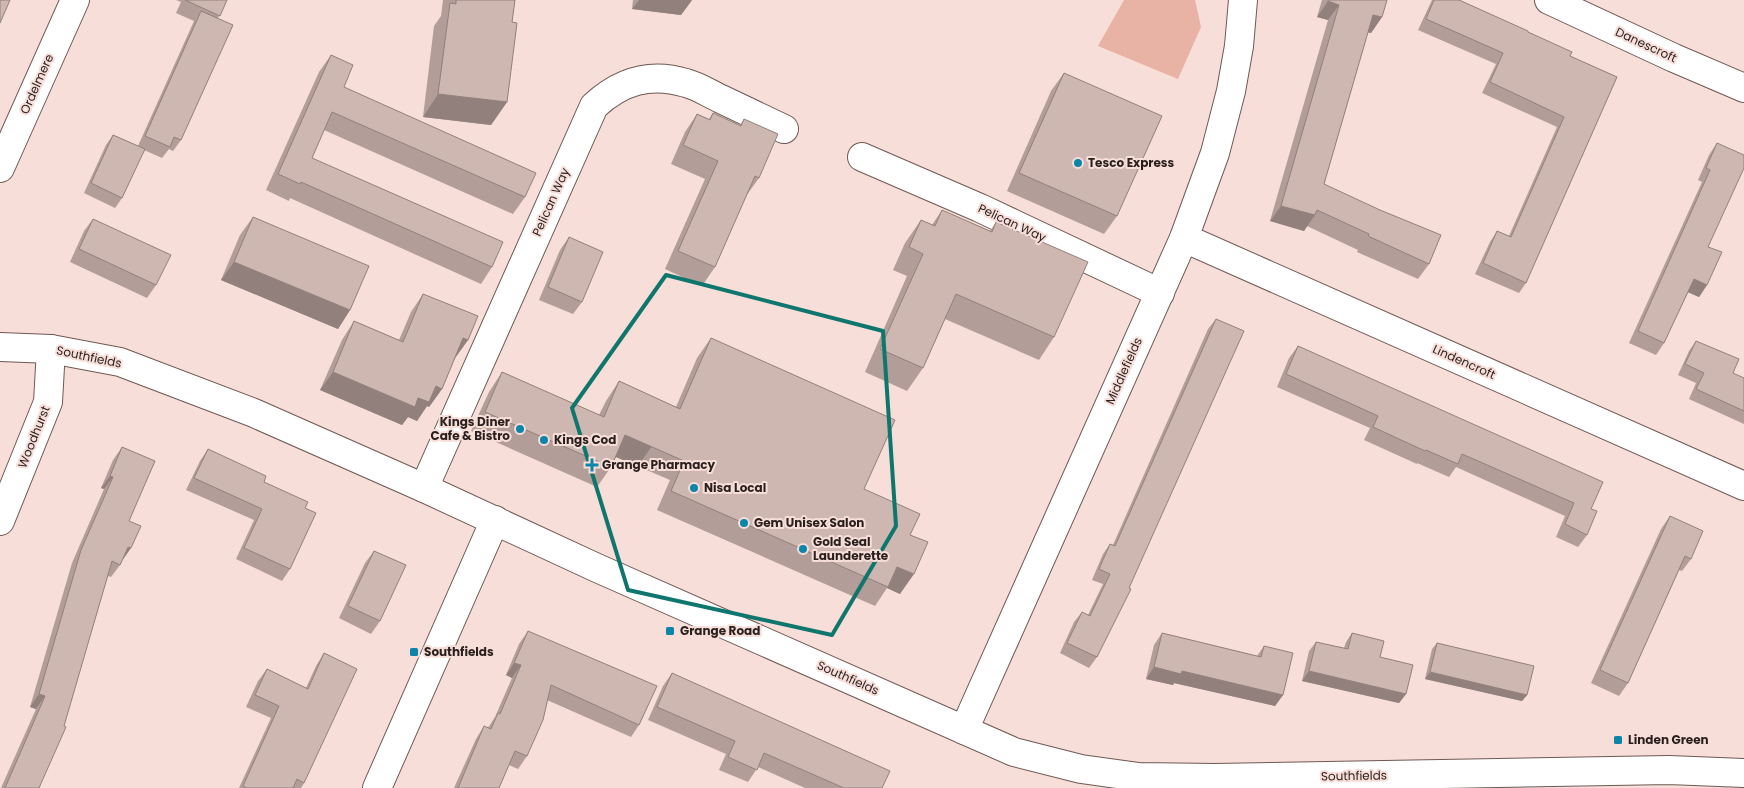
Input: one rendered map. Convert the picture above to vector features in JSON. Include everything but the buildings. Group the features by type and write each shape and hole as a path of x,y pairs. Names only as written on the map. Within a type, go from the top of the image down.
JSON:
{"street":[{"name":"Ordelmere","path":"0,168 75,0"},
{"name":"Middlefields","path":"964,730 1184,238 1215,153 1231,91 1239,46 1243,0"},
{"name":"Danescroft","path":"1548,0 1744,88"},
{"name":"Pelican Way","path":"424,488 594,106 619,87 650,78 670,79 688,83 784,129"},
{"name":"Pelican Way","path":"862,157 980,208 1160,293"},
{"name":"Lindencroft","path":"1184,238 1744,486"},
{"name":"Southfields","path":"0,347 51,349 120,362 254,413 964,730 1021,754 1081,769 1139,777 1215,778 1668,770 1744,773"},
{"name":"Woodhurst","path":"0,521 48,402 51,349"},
{"path":"377,788 495,520"}],"highlighted area":[{"path":"666,275 883,331 896,526 832,635 628,590 572,408"}],"shaded area":[{"path":"1124,0 1195,0 1201,27 1178,79 1098,46"}],"place":[{"name":"Tesco Express","path":"1078,163"},
{"name":"Kings Diner Cafe & Bistro","path":"520,429"},
{"name":"Kings Cod","path":"544,440"},
{"name":"Grange Pharmacy","path":"592,465"},
{"name":"Nisa Local","path":"694,488"},
{"name":"Gem Unisex Salon","path":"744,523"},
{"name":"Gold Seal Launderette","path":"803,549"},
{"name":"Grange Road","path":"670,631"},
{"name":"Southfields","path":"414,652"},
{"name":"Linden Green","path":"1618,740"}]}
